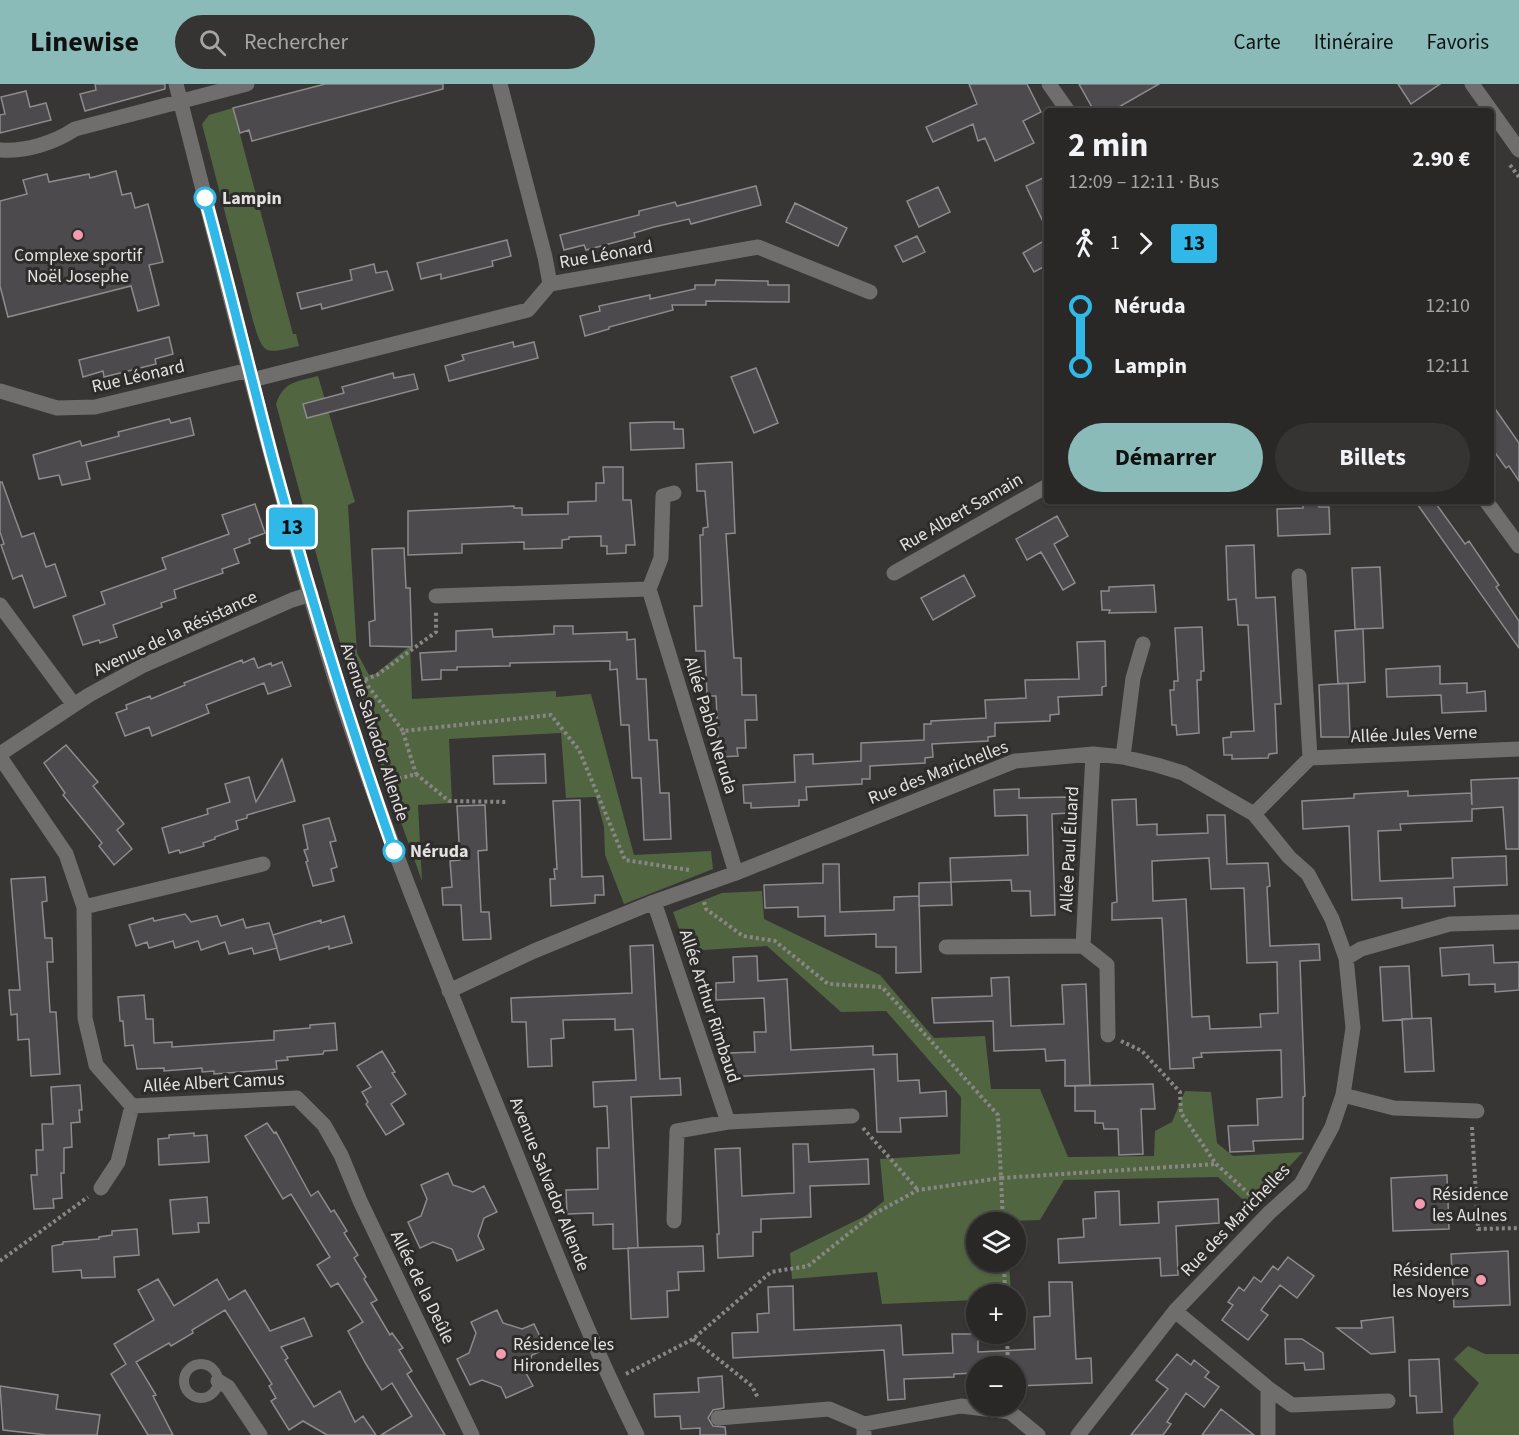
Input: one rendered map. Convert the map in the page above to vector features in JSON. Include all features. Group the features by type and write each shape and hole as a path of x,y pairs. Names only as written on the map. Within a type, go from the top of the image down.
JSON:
{"street":[{"name":"Avenue Salvador Allende","path":"176,84 251,375 311,594 338,688 371,786 400,868 554,1248 618,1397 637,1435"},
{"path":"0,150 15,151 60,139 75,129 247,84"},
{"path":"500,84 550,284"},
{"path":"1049,84 1066,108"},
{"path":"1472,84 1489,108"},
{"path":"1494,115 1519,150"},
{"name":"Rue Léonard","path":"0,391 57,408 95,407 251,375 528,310 550,284 758,247 870,292"},
{"name":"Rue Albert Samain","path":"894,573 1044,488"},
{"path":"436,596 649,589 661,558 663,496 674,493"},
{"path":"1488,504 1519,546"},
{"path":"1254,814 1311,758 1299,576"},
{"name":"Allée Pablo Neruda","path":"649,589 736,873"},
{"name":"Avenue de la Résistance","path":"0,755 74,705 142,666 292,600 311,594"},
{"path":"0,605 74,705"},
{"path":"1123,757 1133,678 1143,644"},
{"name":"Allée Jules Verne","path":"1311,758 1519,749"},
{"name":"Rue des Marichelles","path":"449,991 507,962 654,902 736,873 1015,761 1094,754 1123,757 1183,773 1254,814 1289,857 1308,874 1332,919 1346,958 1353,1028 1343,1095 1332,1127 1301,1184 1269,1213 1175,1311 1078,1435"},
{"name":"Allée Paul Éluard","path":"1083,946 1094,754"},
{"name":"Allée Albert Camus","path":"0,755 66,854 84,906 85,1018 96,1065 132,1106"},
{"path":"84,906 263,864"},
{"name":"Allée Arthur Rimbaud","path":"654,902 728,1122"},
{"path":"1346,958 1361,949 1450,924 1519,921"},
{"path":"946,947 1083,946 1107,965 1108,1035"},
{"path":"1343,1095 1394,1108 1474,1111"},
{"name":"Allée Albert Camus","path":"132,1106 297,1098 324,1125 341,1155"},
{"name":"Allée Albert Camus","path":"101,1188 118,1161 132,1106"},
{"path":"674,1221 677,1131 728,1122 852,1116"},
{"name":"Allée de la Deûle","path":"341,1155 360,1201 472,1435"},
{"path":"1175,1311 1292,1405 1388,1401"},
{"path":"218,1381 228,1387 260,1435"},
{"path":"1268,1388 1268,1435"},
{"path":"718,1418 829,1409 864,1429 961,1406 1010,1412 1038,1435"}],"path":[{"path":"338,688 377,675 436,632 436,596"},
{"path":"364,681 403,731 416,774 449,801 508,802"},
{"path":"403,731 551,716 579,750 625,860 693,871 706,909 743,936 775,941 828,984 882,987 998,1115 1003,1212"},
{"path":"371,786 416,774"},
{"path":"1108,1035 1142,1051 1180,1092 1181,1113 1216,1164 1269,1213"},
{"path":"1474,1111 1478,1229 1519,1228"},
{"path":"852,1116 918,1190"},
{"path":"618,1397 624,1375 693,1339 771,1272 808,1266 872,1215 918,1190 1001,1178 1216,1164"},
{"path":"0,1261 56,1218 101,1188"},
{"path":"693,1339 752,1386 765,1414"}],"green space":[{"path":"233,108 293,334 296,334 299,346 267,350 260,341 253,321 202,124 209,115"},
{"path":"318,376 355,502 348,505 357,653 369,675 375,674 410,646 412,699 556,691 556,697 591,694 634,855 711,851 713,869 624,904 605,855 604,827 596,797 566,798 561,733 449,739 452,803 418,805 422,881 350,680 276,404 279,396 287,387 297,381"},
{"path":"762,891 764,919 880,975 934,1038 985,1036 991,1089 1040,1089 1068,1157 1154,1156 1155,1131 1172,1122 1185,1091 1211,1092 1217,1143 1233,1156 1303,1152 1251,1207 1218,1177 1064,1180 1040,1220 1026,1220 1026,1212 966,1212 966,1272 1010,1272 1010,1284 966,1284 966,1300 882,1304 877,1272 792,1279 790,1253 865,1216 884,1201 880,1159 960,1154 961,1097 886,1011 841,1012 767,946 687,951 673,912 722,893"},
{"path":"1468,1346 1485,1354 1519,1354 1519,1435 1454,1435 1453,1419 1479,1383 1454,1359"}],"building":[{"path":"95,84 165,84 165,89 85,111 80,94 96,90"},
{"path":"325,84 443,84 443,89 252,141 249,130 240,133 233,108"},
{"path":"969,84 1027,84 1041,112 1023,121 1034,143 995,161 985,138 978,141 973,124 933,142 926,127 977,104"},
{"path":"1079,84 1159,84 1117,108 1092,108"},
{"path":"1398,84 1440,84 1411,104"},
{"path":"26,91 30,107 46,103 51,120 0,133 0,115 5,114 1,97"},
{"name":"Complexe sportif Noël Josephe","path":"116,171 122,195 131,193 135,208 148,204 163,262 149,265 159,305 138,311 131,286 8,317 0,286 0,201 27,194 23,180 47,174 49,182 89,174 90,178"},
{"path":"1044,177 1044,224 1026,186"},
{"path":"756,186 761,205 691,224 689,219 654,227 634,233 635,237 586,250 584,245 564,250 560,235 639,215 639,211 675,202 677,206"},
{"path":"938,187 950,212 919,227 907,201"},
{"path":"795,203 847,228 838,246 786,222"},
{"path":"917,236 925,252 903,262 895,246"},
{"path":"507,240 511,256 492,261 493,266 441,279 441,274 421,279 417,263"},
{"path":"1044,241 1044,267 1034,272 1023,253"},
{"path":"374,264 376,273 387,271 393,290 322,309 321,304 301,309 297,293 352,280 350,270"},
{"path":"716,280 768,281 768,285 789,285 789,302 706,301 706,305 672,305 673,310 609,327 609,329 585,336 580,316 600,311 599,306 650,295 650,299 695,289 695,285 715,285"},
{"path":"169,337 173,354 155,359 156,364 104,377 103,371 83,377 79,360"},
{"path":"513,342 514,347 534,342 538,358 449,381 445,366 464,360 462,355"},
{"path":"756,368 778,423 754,433 731,377"},
{"path":"393,373 394,378 414,374 418,389 307,418 303,404 344,393 342,387"},
{"path":"1494,407 1519,443 1519,481 1509,466 1506,468 1494,451"},
{"path":"190,418 194,435 86,462 90,479 62,485 59,475 39,479 33,455 80,441 82,446 119,436 118,432 169,419 171,423"},
{"path":"674,422 674,429 683,429 684,448 631,450 630,423"},
{"path":"732,462 735,533 726,534 734,658 741,658 742,695 756,695 757,720 745,720 746,748 737,748 738,756 719,757 716,696 707,696 705,651 696,651 694,606 702,606 700,535 703,535 703,528 708,527 705,491 697,491 696,464"},
{"path":"603,467 623,467 623,500 631,500 635,545 626,545 626,553 607,554 607,546 601,546 601,536 569,537 569,539 562,540 562,548 524,549 524,542 462,544 462,553 408,555 408,511 514,506 514,508 522,508 522,515 568,514 568,502 596,501 596,483 604,483"},
{"path":"0,482 2,482 22,537 34,533 46,567 55,564 66,596 34,608 22,575 13,579 1,545 4,544 0,532"},
{"path":"255,504 265,533 249,539 250,543 234,549 239,563 222,569 223,573 174,590 176,598 161,603 162,607 113,625 117,637 100,643 99,640 83,645 73,616 105,604 101,592 166,569 162,558 229,534 222,515"},
{"path":"1303,504 1319,504 1319,507 1329,507 1330,534 1278,536 1277,509 1303,508"},
{"path":"1417,504 1436,504 1465,544 1469,541 1499,585 1496,587 1519,621 1519,648"},
{"path":"1057,516 1068,536 1054,544 1075,583 1063,590 1041,552 1027,560 1016,539"},
{"path":"1254,545 1256,598 1275,597 1281,704 1275,704 1277,753 1269,754 1268,758 1232,759 1232,755 1224,755 1223,738 1231,737 1231,732 1254,731 1248,625 1238,625 1236,599 1228,600 1226,546"},
{"path":"404,548 406,588 410,588 412,647 370,646 369,622 375,620 372,549"},
{"path":"1380,567 1383,628 1355,629 1352,568"},
{"path":"964,575 975,596 933,620 921,598"},
{"path":"1154,585 1156,612 1109,613 1110,610 1102,610 1101,591 1109,591 1109,587"},
{"path":"554,626 573,626 573,634 627,632 627,640 635,639 637,679 646,679 649,740 657,740 660,793 669,793 671,839 644,840 641,778 632,778 629,725 621,725 617,669 610,670 610,661 510,663 510,666 457,667 457,670 441,670 441,679 422,680 420,653 456,651 456,631 492,629 493,637 517,636 554,634"},
{"path":"1202,627 1204,671 1201,671 1201,680 1197,680 1199,733 1177,735 1176,725 1172,725 1170,690 1174,690 1174,681 1178,681 1175,628"},
{"path":"1363,629 1365,682 1338,684 1335,631"},
{"path":"1105,641 1106,686 1102,687 1102,695 1058,697 1059,714 1050,715 1050,721 995,723 995,736 988,737 988,741 932,744 933,757 925,758 925,763 870,766 870,779 862,779 862,784 806,787 807,800 799,800 799,806 751,808 751,803 744,803 743,785 795,782 794,755 813,754 813,764 861,761 861,743 924,740 924,724 931,724 931,721 986,718 985,700 1026,698 1025,680 1079,679 1077,642"},
{"path":"254,658 258,668 282,662 291,686 268,694 264,683 206,705 209,713 152,736 149,727 125,736 116,713 127,709 126,705 150,696 151,699 185,685 184,683 242,660 243,663"},
{"path":"1440,666 1440,684 1467,683 1467,693 1485,691 1486,711 1442,713 1441,695 1387,697 1386,669"},
{"path":"1348,683 1350,737 1321,737 1319,685"},
{"path":"66,745 98,782 93,786 124,824 117,830 132,849 114,865 99,846 102,843 63,795 65,793 44,763"},
{"path":"545,754 546,783 494,784 493,756"},
{"path":"282,759 295,801 247,815 247,818 236,821 238,829 203,843 204,846 180,853 179,850 169,853 162,828 208,814 207,809 230,802 225,784 249,777 256,802"},
{"path":"1519,778 1519,849 1506,849 1503,807 1472,809 1472,821 1400,824 1401,830 1378,831 1380,881 1453,878 1452,858 1506,856 1507,885 1454,887 1455,906 1402,908 1402,898 1352,900 1349,826 1303,829 1302,801 1354,798 1354,794 1408,791 1408,796 1471,793 1472,805 1471,780"},
{"path":"1019,789 1019,798 1069,797 1069,813 1052,814 1055,915 1031,916 1030,891 1012,891 1011,880 951,882 950,858 1028,855 1027,815 995,816 994,790"},
{"path":"1136,799 1137,825 1157,824 1157,835 1208,833 1207,815 1225,815 1227,864 1268,863 1270,946 1319,944 1320,960 1300,961 1305,1096 1303,1097 1303,1139 1253,1141 1254,1151 1230,1152 1228,1126 1258,1125 1257,1099 1282,1097 1281,1050 1201,1053 1202,1057 1193,1058 1194,1068 1170,1069 1162,918 1112,920 1112,903 1117,902 1112,800","holes":["1209,858 1211,889 1244,888 1247,963 1277,962 1278,1013 1260,1014 1261,1027 1210,1029 1209,1016 1192,1017 1186,899 1153,901 1152,861"]},
{"path":"580,800 582,877 603,876 604,895 595,895 595,903 551,906 550,879 555,879 554,869 557,869 553,801"},
{"path":"485,805 487,850 478,851 481,912 489,912 491,939 463,940 461,905 443,905 442,888 452,887 450,861 460,860 457,806"},
{"path":"329,818 336,841 330,842 337,867 331,869 334,881 313,886 304,850 308,849 303,825"},
{"path":"823,864 839,864 840,912 894,910 894,897 919,896 921,972 896,973 896,947 876,947 876,934 825,936 825,916 798,917 798,907 765,908 764,885 823,883"},
{"path":"45,877 47,901 42,902 45,938 52,938 53,962 47,962 50,1012 56,1012 60,1074 31,1076 29,1039 18,1040 17,1014 11,1015 9,990 20,990 11,879"},
{"path":"951,882 952,905 919,906 919,883"},
{"path":"185,914 191,922 217,916 221,926 243,919 246,928 269,923 277,948 254,954 252,948 229,954 225,942 201,950 198,941 175,948 173,941 149,948 147,942 136,946 129,925 153,918 154,921"},
{"path":"344,916 352,943 329,949 329,946 280,960 273,935 321,920 321,923"},
{"path":"653,945 660,1079 680,1078 681,1095 631,1097 638,1248 613,1249 613,1224 593,1225 593,1213 567,1214 566,1190 598,1189 597,1148 609,1148 607,1106 594,1107 593,1082 636,1080 633,1029 615,1030 615,1019 563,1020 564,1038 551,1039 552,1066 528,1067 526,1022 512,1022 511,998 632,993 630,946"},
{"path":"1493,945 1494,963 1519,962 1519,990 1495,992 1495,984 1469,985 1469,974 1442,976 1440,948"},
{"path":"757,956 758,981 787,979 791,1050 873,1046 873,1055 897,1054 898,1081 919,1080 920,1093 946,1091 947,1116 900,1118 901,1132 877,1132 874,1069 729,1077 729,1053 755,1052 754,1032 766,1032 764,998 716,1000 716,983 734,982 733,957"},
{"path":"1409,966 1412,1019 1383,1021 1380,967"},
{"path":"1009,977 1011,1026 1064,1024 1062,985 1086,984 1090,1085 1065,1086 1065,1060 1046,1061 1045,1049 994,1051 993,1021 934,1023 932,998 992,996 991,978"},
{"path":"144,995 146,1019 153,1019 154,1043 172,1042 172,1047 274,1040 274,1031 335,1023 337,1050 324,1051 323,1054 287,1057 288,1060 276,1061 277,1069 214,1074 214,1071 202,1072 202,1068 164,1071 164,1068 137,1069 133,1045 125,1046 118,997"},
{"path":"1431,1018 1434,1071 1405,1072 1402,1019"},
{"path":"382,1051 395,1072 392,1073 406,1094 391,1104 404,1124 386,1135 366,1104 368,1102 362,1092 371,1087 357,1066"},
{"path":"1153,1084 1155,1109 1141,1109 1143,1154 1119,1155 1118,1129 1104,1129 1103,1123 1095,1123 1095,1111 1075,1111 1075,1086"},
{"path":"80,1085 82,1110 79,1110 80,1122 71,1123 72,1147 64,1148 64,1173 61,1173 62,1198 53,1199 54,1208 34,1209 31,1175 37,1175 36,1150 43,1150 42,1124 53,1124 51,1087"},
{"path":"267,1123 274,1133 276,1132 311,1196 318,1191 331,1212 334,1210 347,1231 344,1233 358,1255 354,1258 377,1300 371,1303 390,1335 392,1333 403,1348 399,1350 412,1371 407,1374 445,1435 381,1435 412,1416 392,1383 382,1390 366,1364 348,1331 363,1322 338,1283 331,1287 317,1265 330,1257 291,1194 283,1199 245,1136"},
{"path":"194,1133 194,1136 207,1135 209,1162 159,1165 158,1139 169,1138 169,1135"},
{"path":"793,1144 808,1144 809,1162 868,1159 869,1184 810,1186 811,1217 761,1219 761,1232 753,1232 753,1256 718,1258 715,1149 740,1148 742,1196 794,1193"},
{"path":"448,1173 453,1185 473,1192 484,1186 497,1212 484,1218 478,1236 484,1249 457,1261 452,1249 433,1242 420,1248 408,1222 421,1216 427,1199 421,1185"},
{"name":"Résidence les Aulnes","path":"1447,1175 1449,1229 1393,1231 1391,1178"},
{"path":"1119,1191 1120,1225 1159,1223 1158,1202 1218,1199 1219,1223 1176,1226 1178,1275 1161,1276 1160,1258 1059,1263 1058,1239 1084,1237 1083,1219 1096,1218 1095,1192"},
{"path":"207,1197 209,1223 198,1223 199,1232 173,1234 170,1200"},
{"path":"137,1229 139,1255 114,1257 115,1277 82,1278 81,1270 53,1272 52,1246 63,1244 63,1242 99,1239 99,1237 112,1235 112,1231"},
{"path":"703,1246 704,1271 678,1272 679,1290 667,1291 668,1317 631,1319 628,1248"},
{"name":"Résidence les Noyers","path":"1508,1251 1510,1305 1454,1307 1451,1254"},
{"path":"1288,1257 1314,1276 1297,1298 1280,1285 1261,1310 1268,1315 1248,1340 1222,1320 1233,1305 1228,1302 1239,1287 1244,1291 1254,1277 1261,1282 1273,1266 1278,1270"},
{"path":"158,1279 174,1306 217,1279 229,1300 245,1290 270,1331 304,1318 312,1336 281,1347 288,1358 285,1360 314,1407 340,1391 355,1422 363,1416 376,1435 327,1435 303,1421 289,1430 271,1401 276,1398 269,1386 272,1384 225,1310 171,1346 169,1343 136,1362 156,1395 153,1396 173,1435 148,1435 111,1374 126,1364 114,1344 154,1320 138,1290"},
{"path":"1049,1282 1072,1282 1076,1359 1091,1358 1092,1383 1026,1386 1026,1356 966,1356 966,1373 954,1374 954,1377 904,1379 905,1399 888,1400 884,1350 733,1358 732,1333 758,1332 757,1314 769,1313 768,1287 793,1286 794,1330 901,1325 903,1355 953,1353 952,1334 966,1334 966,1344 978,1344 978,1352 1035,1349 1034,1317 1050,1316"},
{"name":"Résidence les Hirondelles","path":"497,1310 503,1323 522,1329 534,1324 546,1349 532,1355 526,1373 533,1386 506,1398 501,1387 482,1380 470,1385 457,1359 469,1353 476,1333 471,1322"},
{"path":"1393,1317 1395,1352 1371,1354 1337,1328 1362,1328 1361,1321"},
{"path":"1285,1339 1302,1339 1323,1353 1324,1369 1305,1370 1304,1363 1286,1364"},
{"path":"1177,1354 1191,1365 1194,1360 1209,1372 1205,1377 1219,1387 1204,1407 1186,1393 1167,1422 1171,1424 1163,1435 1131,1435 1168,1389 1156,1380"},
{"path":"1439,1359 1442,1412 1417,1413 1416,1396 1410,1396 1409,1360"},
{"path":"722,1376 724,1408 713,1410 708,1418 713,1426 725,1427 726,1435 700,1435 700,1428 681,1429 680,1416 655,1417 654,1394 699,1392 698,1378"},
{"path":"0,1386 58,1395 56,1409 100,1415 97,1435 47,1435 3,1430"},
{"path":"1221,1409 1254,1435 1202,1435"}],"bus line":[{"name":"13","path":"205,198 273,461 338,688 394,851"}],"place":[{"name":"Lampin","path":"205,198"},
{"name":"Complexe sportif Noël Josephe","path":"78,235"},
{"name":"Néruda","path":"394,851"},
{"name":"Résidence les Aulnes","path":"1420,1204"},
{"name":"Résidence les Noyers","path":"1481,1280"},
{"name":"Résidence les Hirondelles","path":"501,1354"}]}
